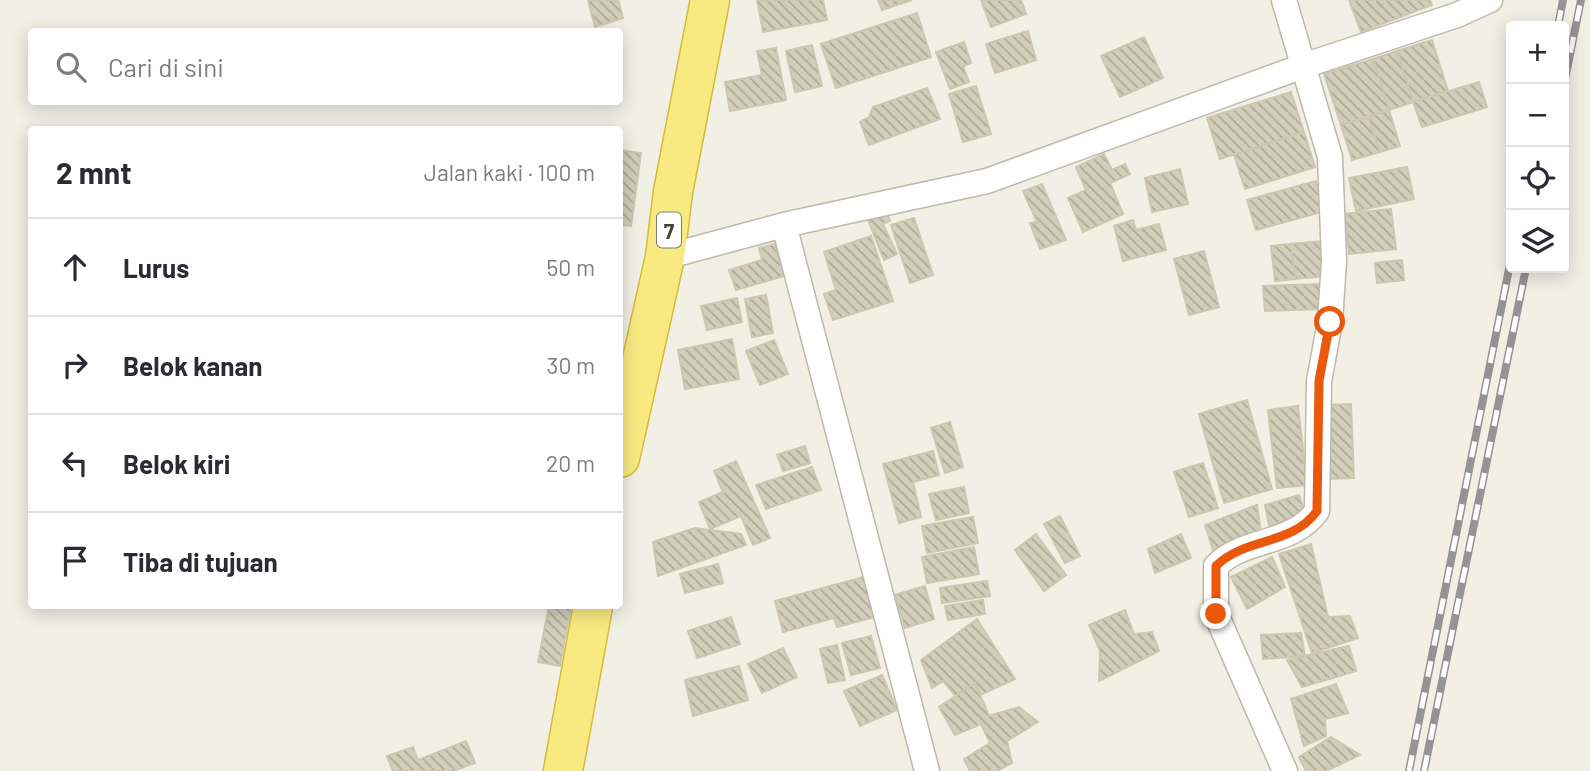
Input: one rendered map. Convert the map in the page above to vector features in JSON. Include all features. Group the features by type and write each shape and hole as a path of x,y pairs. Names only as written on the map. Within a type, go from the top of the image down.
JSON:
{"highway":[{"name":"7","path":"623,444 665,257 673,192 710,0"},
{"path":"563,771 592,609"}],"street":[{"path":"1284,0 1306,65 1330,157 1334,261 1330,322 1319,381 1317,511 1310,522 1278,539 1230,552 1216,566 1216,614 1285,771"},
{"path":"665,257 785,225 988,181 1306,65 1457,15 1490,0"},
{"path":"785,225 927,771"}],"building":[{"path":"588,0 618,0 623,18 595,27"},
{"path":"757,0 823,0 827,20 763,32"},
{"path":"878,0 912,0 882,10"},
{"path":"981,0 1021,0 1026,14 991,27"},
{"path":"1349,0 1430,0 1432,5 1361,32"},
{"path":"917,13 931,57 836,88 821,44"},
{"path":"1028,31 1036,60 995,73 986,44"},
{"path":"1144,37 1163,78 1120,97 1101,56"},
{"path":"1432,40 1448,91 1413,102 1397,51"},
{"path":"964,42 971,63 963,66 969,82 950,89 936,52"},
{"path":"812,45 822,86 795,92 786,51"},
{"path":"776,48 786,100 730,111 725,82 762,75 757,51"},
{"path":"1397,51 1413,102 1389,110 1373,59"},
{"path":"1373,59 1389,110 1341,125 1324,74"},
{"path":"1479,82 1487,107 1422,127 1413,102"},
{"path":"976,86 991,134 963,142 949,94"},
{"path":"927,88 940,119 869,145 860,122 869,117 873,107"},
{"path":"1291,92 1304,132 1220,159 1207,118"},
{"path":"1389,110 1400,146 1380,152 1368,117"},
{"path":"1368,117 1380,152 1352,160 1341,125"},
{"path":"1304,132 1315,167 1245,189 1234,155"},
{"path":"623,150 641,153 631,226 623,225"},
{"path":"1104,154 1112,170 1125,164 1130,174 1110,183 1123,214 1083,232 1068,198 1086,190 1076,167"},
{"path":"1407,167 1414,199 1356,211 1349,178"},
{"path":"1180,169 1188,204 1152,212 1145,178"},
{"path":"1316,181 1325,211 1256,230 1247,200"},
{"path":"1042,184 1066,240 1040,249 1030,223 1037,222 1023,191"},
{"path":"1391,209 1396,249 1349,254 1344,214"},
{"path":"887,213 890,221 883,224 897,254 884,260 868,220"},
{"path":"914,218 933,275 910,283 891,225"},
{"path":"1133,220 1136,230 1159,224 1166,250 1123,261 1114,226"},
{"path":"871,236 893,301 833,320 824,294 836,290 824,252"},
{"path":"1323,241 1327,276 1295,279 1291,244"},
{"path":"775,244 784,276 736,290 729,270 762,260 759,248"},
{"path":"1291,244 1295,279 1275,281 1271,246"},
{"path":"1204,251 1219,307 1189,315 1174,259"},
{"path":"1402,260 1404,280 1377,283 1375,263"},
{"path":"1323,284 1324,309 1265,311 1263,286"},
{"path":"766,295 773,333 752,337 745,299"},
{"path":"737,298 742,322 707,330 701,306"},
{"path":"732,339 739,379 685,389 678,350"},
{"path":"774,340 788,374 760,385 746,351"},
{"path":"1247,400 1272,489 1224,503 1199,414"},
{"path":"1351,404 1354,478 1330,479 1327,405"},
{"path":"1298,406 1307,485 1277,488 1268,410"},
{"path":"950,422 963,467 945,473 931,428"},
{"path":"805,446 810,463 783,471 777,455"},
{"path":"933,451 939,475 913,482 921,517 899,523 883,464"},
{"path":"736,461 770,538 753,545 741,516 710,529 699,502 723,492 714,471"},
{"path":"1203,463 1218,508 1189,517 1174,472"},
{"path":"812,467 821,490 766,509 756,485"},
{"path":"964,487 969,513 936,520 929,494"},
{"path":"1299,495 1307,517 1269,525 1265,505"},
{"path":"1257,505 1261,532 1213,550 1205,525"},
{"path":"1060,516 1080,556 1065,563 1044,524"},
{"path":"973,517 978,543 927,553 922,526"},
{"path":"695,528 741,534 746,545 658,576 653,542"},
{"path":"1036,534 1066,575 1044,591 1015,550"},
{"path":"1181,534 1191,558 1155,573 1148,549"},
{"path":"1311,544 1328,617 1350,616 1358,638 1312,653 1279,554"},
{"path":"974,547 979,574 927,583 922,557"},
{"path":"1272,557 1285,587 1247,609 1231,577"},
{"path":"718,564 723,583 685,593 680,574"},
{"path":"864,577 875,617 837,627 834,618 783,632 775,601"},
{"path":"987,581 990,596 942,603 940,588"},
{"path":"925,586 934,619 905,628 895,595"},
{"path":"983,600 985,614 948,620 945,606"},
{"path":"548,609 570,609 560,666 538,662"},
{"path":"1125,610 1134,634 1152,632 1159,651 1099,681 1100,651 1089,625"},
{"path":"731,617 740,644 697,658 688,631"},
{"path":"977,619 1015,679 967,701 959,700 943,681 932,688 921,660"},
{"path":"1301,633 1305,656 1263,659 1261,635"},
{"path":"871,636 880,668 851,675 842,643"},
{"path":"837,645 845,680 828,683 820,649"},
{"path":"1349,646 1356,671 1302,687 1287,660"},
{"path":"783,648 797,677 762,693 748,664"},
{"path":"739,666 748,700 693,716 685,680"},
{"path":"882,675 897,710 860,726 844,691"},
{"path":"975,683 989,716 1019,707 1038,722 1007,741 1012,763 997,771 970,771 964,759 990,743 981,724 955,735 939,707"},
{"path":"1336,684 1348,713 1325,719 1326,736 1304,746 1291,699"},
{"path":"1331,737 1360,755 1326,771 1306,771 1299,757"},
{"path":"466,741 475,763 453,771 393,771 387,756 413,747 418,760"}],"railway":[{"path":"1559,21 1563,0"},
{"path":"1569,59 1581,0"},
{"path":"1409,771 1508,273"},
{"path":"1424,771 1525,273"}],"route":[{"path":"1216,614 1216,566 1230,552 1278,539 1310,522 1317,511 1319,381 1330,322"}]}
